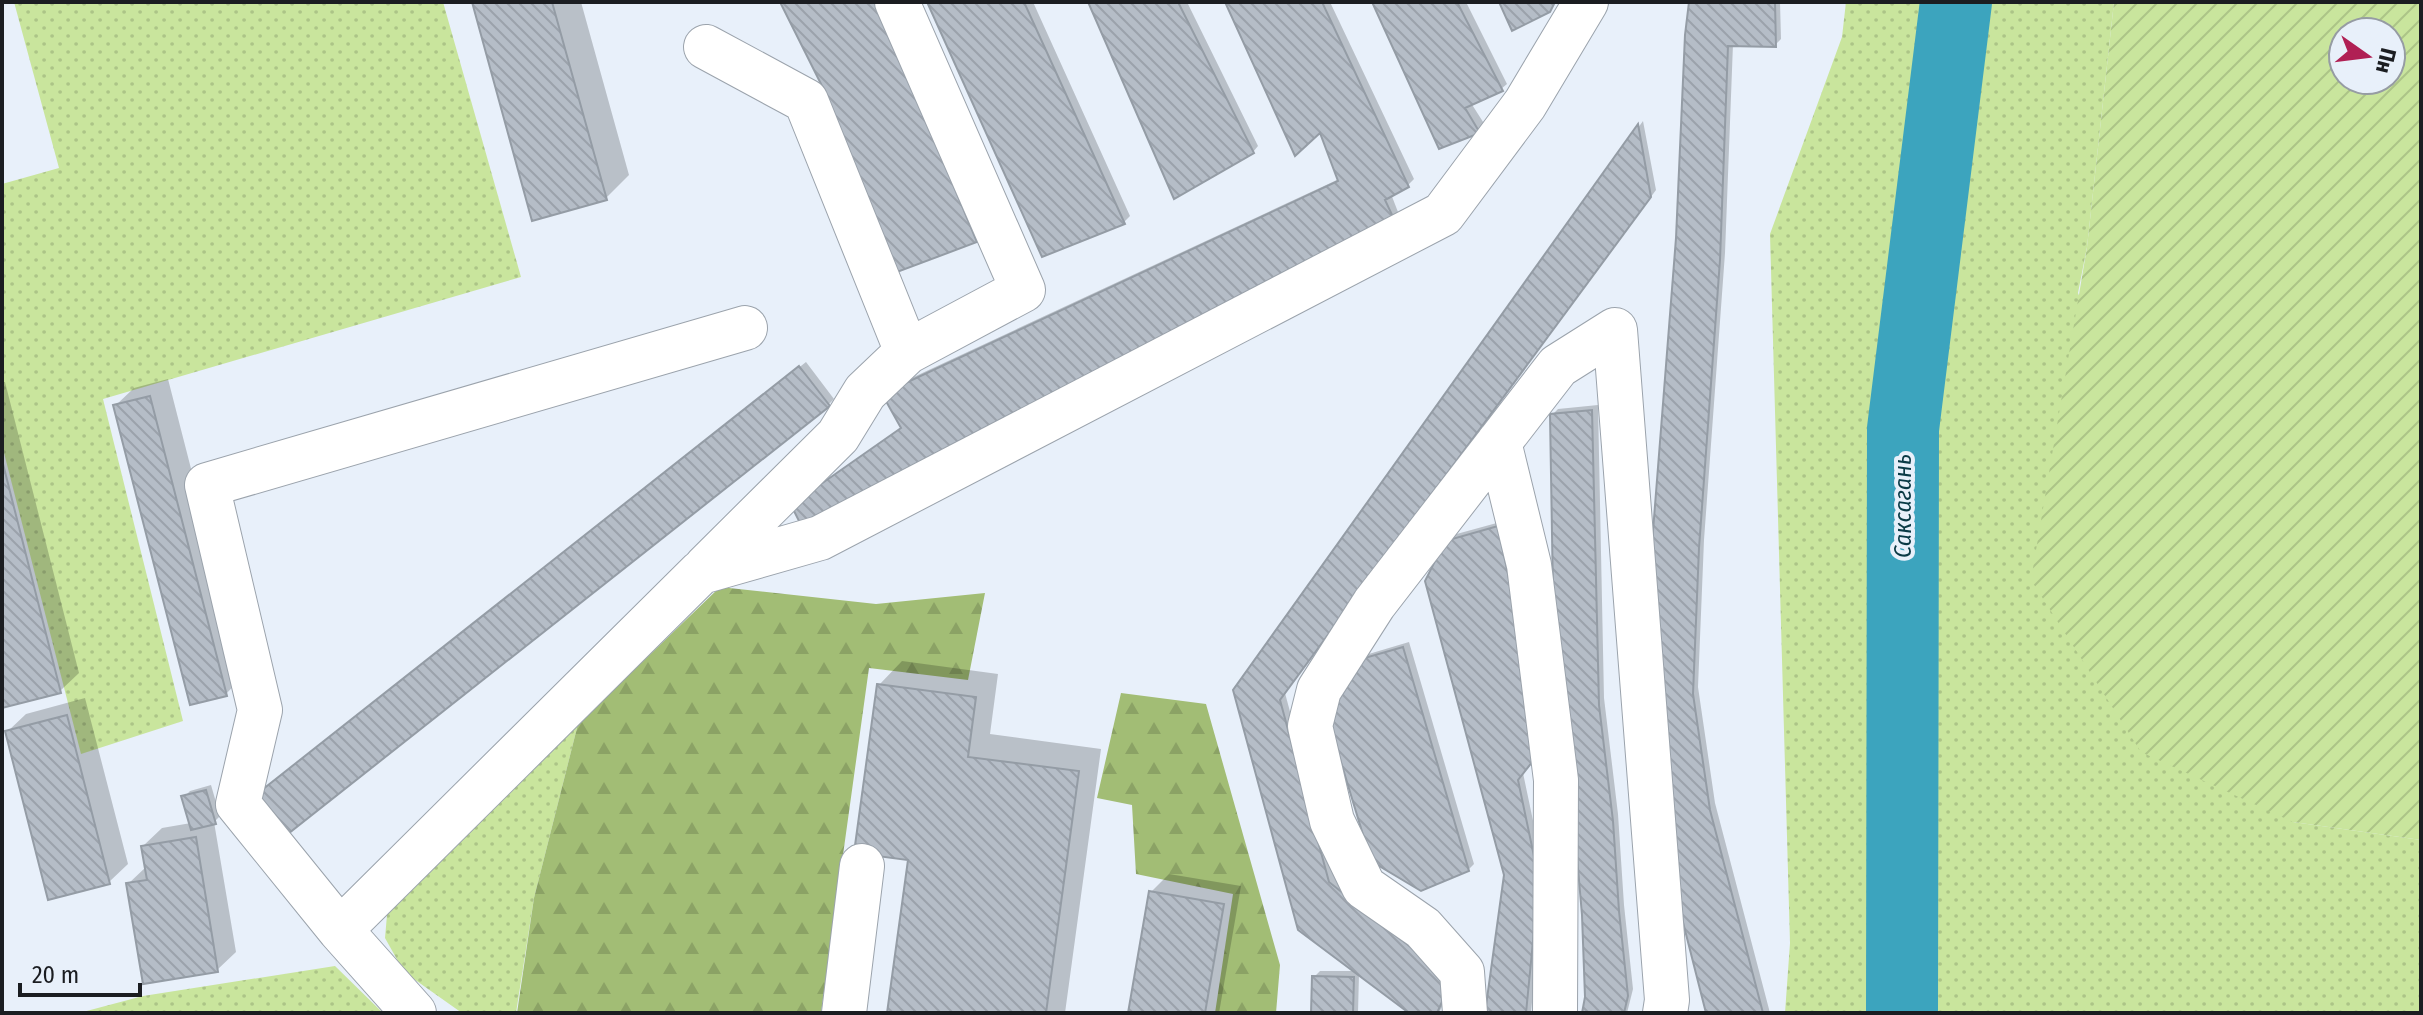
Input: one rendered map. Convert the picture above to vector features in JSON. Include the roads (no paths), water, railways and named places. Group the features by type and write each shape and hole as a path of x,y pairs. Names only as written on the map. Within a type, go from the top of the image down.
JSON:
{"lane":[{"path":"340,930 838,436 865,392 907,352 1023,290 897,2"},
{"path":"701,572 820,538 1443,214 1525,104 1586,2"},
{"path":"706,47 806,101 907,352"},
{"path":"414,1013 340,930 238,804 260,710 207,485 745,328"},
{"path":"1465,1013 1462,972 1423,928 1364,887 1332,821 1310,726 1319,690 1374,604 1558,366 1615,330 1667,1000 1665,1013"},
{"path":"1499,442 1529,565 1556,780 1555,1013"},
{"path":"844,1013 862,866"}],"waterway":[{"name":"Саксагань","path":"1902,1013 1903,429 1956,2"}]}
